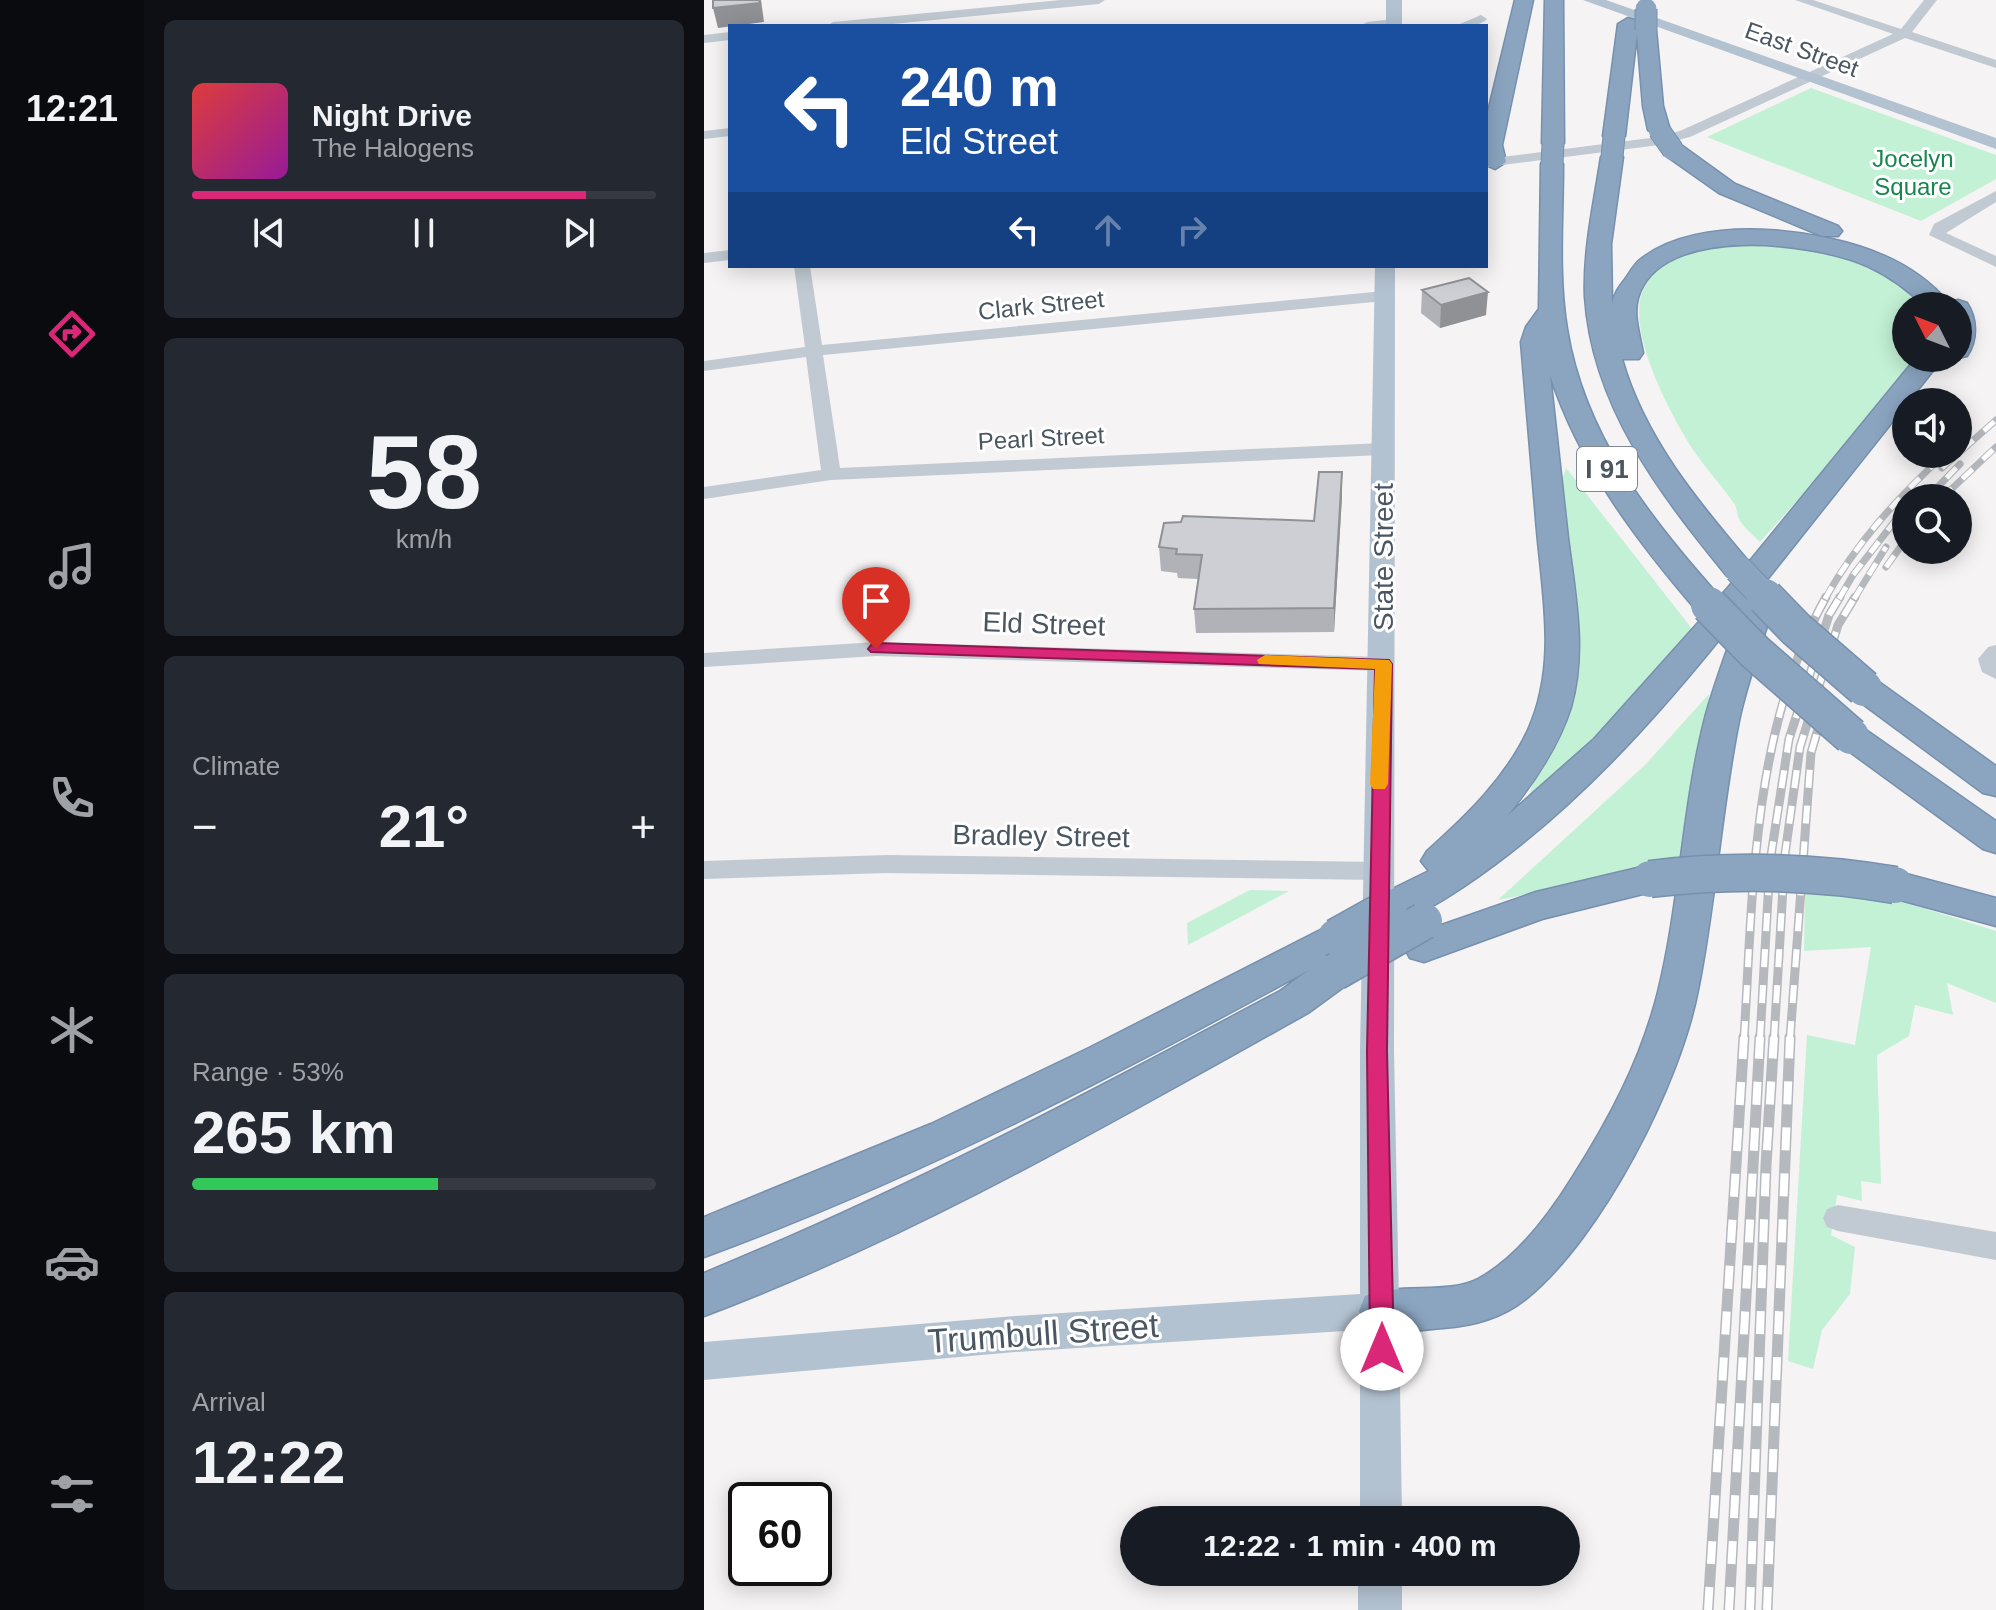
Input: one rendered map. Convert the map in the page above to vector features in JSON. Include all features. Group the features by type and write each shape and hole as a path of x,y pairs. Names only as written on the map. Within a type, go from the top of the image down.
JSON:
{"highway":[{"path":"1491,162 1491,145 1524,0"},
{"name":"I 91","path":"1554,0 1552,309 1563,373 1598,454 1639,518 1709,605 1765,661 1851,736 1996,840"},
{"path":"1638,11 1653,106 1666,140 1698,171 1736,193 1913,266 1945,292"},
{"name":"I 91","path":"1638,11 1613,146 1598,298 1606,347 1635,426 1662,472 1738,569 1796,629 1864,688 1996,784"},
{"path":"1618,384 1630,357 1623,316 1631,285 1658,259 1697,244 1762,237 1834,246 1873,258 1902,273 1926,292"},
{"path":"1417,909 1517,778 1548,723 1559,685 1563,629 1534,342 1552,309"},
{"path":"704,1237 829,1190 1022,1100 1335,966 1417,909 1532,817 1616,740 1674,675 1919,372"},
{"path":"704,1295 814,1249 969,1177 1294,1002 1335,966 1417,909 1505,868 1594,795 1651,737 1892,437"},
{"path":"1382,1311 1465,1305 1487,1298 1509,1285 1531,1265 1573,1215 1622,1136 1660,1052 1678,992 1722,719 1758,605"},
{"path":"1417,909 1559,899 1650,879 1710,873 1791,873 1895,885 1996,912"}],"main road":[{"path":"1394,0 1394,24"},
{"name":"East Street","path":"1591,0 1996,144"},
{"name":"State Street","path":"1381,1506 1378,871 1383,664 1385,268"},
{"name":"Trumbull Street","path":"704,1361 1015,1334 1382,1311"},
{"path":"1380,1586 1380,1610"}],"street":[{"path":"911,0 918,18"},
{"path":"854,24 1099,0"},
{"path":"1801,0 1996,64"},
{"path":"1491,162 1674,138 1904,34 1931,0"},
{"path":"1467,24 1481,19"},
{"path":"704,39 728,36"},
{"path":"704,135 728,132"},
{"path":"1996,196 1940,227 1937,235 1996,262"},
{"path":"704,258 728,255"},
{"path":"802,268 831,474"},
{"name":"Clark Street","path":"704,366 813,351 1384,296"},
{"name":"Pearl Street","path":"704,493 831,474 1382,449"},
{"name":"Eld Street","path":"704,660 876,649 1383,664"},
{"name":"Bradley Street","path":"704,870 887,864 1378,871"},
{"path":"1838,1218 1996,1246"}],"green space":[{"name":"Jocelyn Square","path":"1811,88 1996,155 1996,179 1921,221 1707,137"},
{"path":"1743,243 1815,247 1887,271 1910,292 1892,292 1892,372 1903,372 1813,483 1760,542 1741,522 1735,504 1696,454 1675,420 1654,375 1640,328 1639,307 1643,290 1651,278 1673,260 1700,250"},
{"path":"1566,468 1693,630 1606,729 1529,797 1534,778 1552,740 1561,484"},
{"path":"1709,694 1707,746 1693,861 1498,900 1645,765"},
{"path":"1805,889 1895,899 1996,931 1996,1003 1947,983 1953,1015 1915,1005 1909,1036 1877,1055 1881,1184 1861,1181 1862,1201 1837,1195 1831,1235 1855,1247 1850,1294 1822,1330 1813,1369 1788,1361 1807,1035 1855,1045 1871,947 1804,951"},
{"path":"1250,890 1289,891 1188,945 1187,923"}],"building":[{"path":"713,0 759,0 760,3 713,8"},
{"path":"1469,278 1488,292 1441,305 1422,290"},
{"path":"1319,472 1342,472 1334,608 1194,609 1202,555 1176,554 1177,549 1159,547 1164,523 1181,522 1183,516 1314,521"}],"railway":[{"path":"1972,441 1996,420"},
{"path":"1957,484 1996,447"},
{"path":"1825,598 1850,559 1879,522 1931,468"},
{"path":"1941,484 1956,468"},
{"path":"1839,599 1853,575 1892,525"},
{"path":"1854,599 1886,547"},
{"path":"1886,567 1892,559"},
{"path":"1760,1039 1770,862 1789,739 1829,615 1840,597"},
{"path":"1774,1039 1785,854 1800,747 1838,625 1855,597"},
{"path":"1744,1039 1754,869 1770,756 1783,701 1802,648 1825,598"},
{"path":"1790,1039 1811,753 1826,701"},
{"path":"1708,1610 1744,1037"},
{"path":"1729,1610 1760,1037"},
{"path":"1750,1610 1766,1165 1774,1037"},
{"path":"1767,1610 1790,1037"}],"slow traffic":[{"path":"1265,660 1383,664 1379,784"}],"route":[{"path":"876,649 1383,664 1377,1051 1382,1349"}]}
